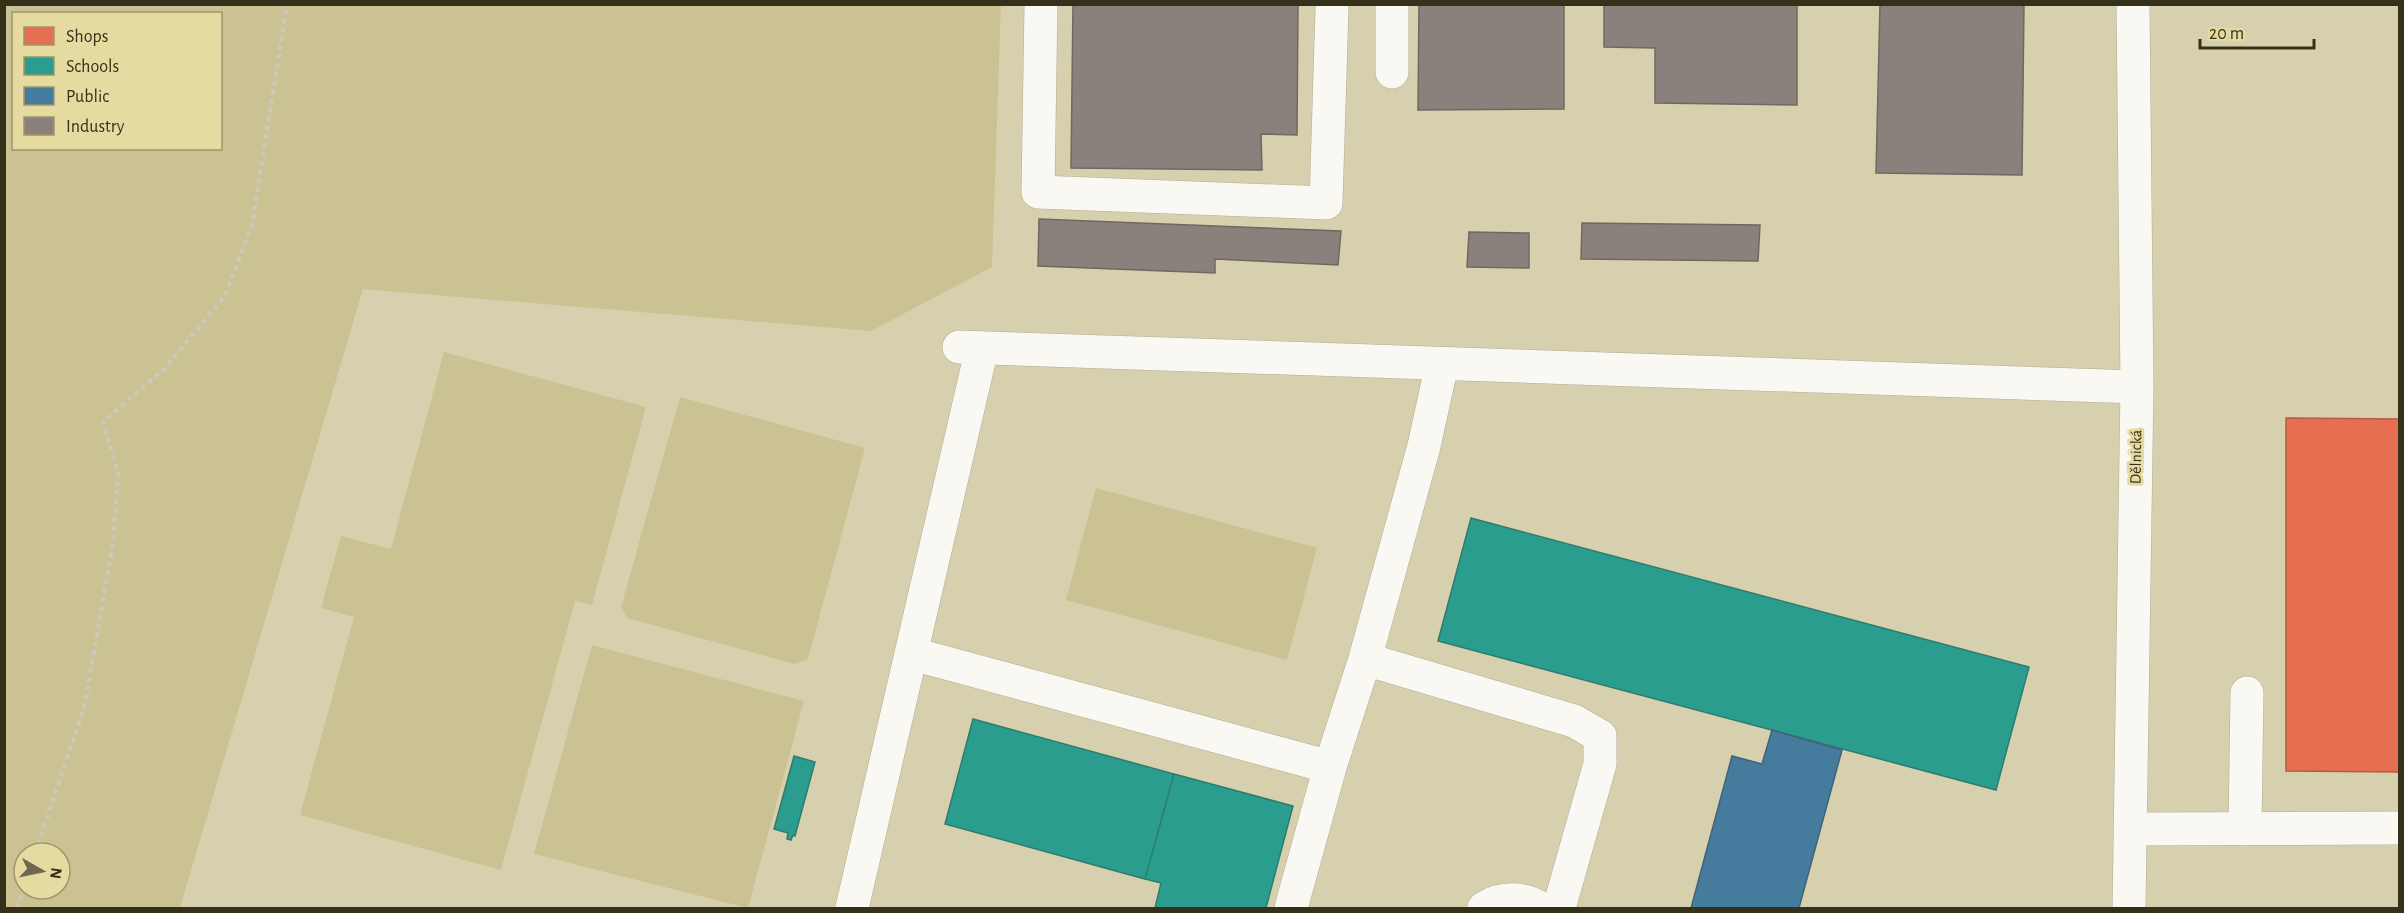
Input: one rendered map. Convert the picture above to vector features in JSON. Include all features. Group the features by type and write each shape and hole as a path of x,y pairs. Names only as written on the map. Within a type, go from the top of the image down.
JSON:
{"street":[{"path":"1041,4 1038,192 1326,203 1332,8"},
{"path":"1392,4 1392,72"},
{"name":"Dělnická","path":"2128,909 2137,387 2133,4"},
{"path":"852,909 913,654 970,347 2137,387"},
{"path":"1291,909 1330,767 1365,659 1424,446 1442,363"},
{"path":"913,654 1330,767"},
{"path":"1365,659 1574,721 1600,736 1600,764 1559,909"},
{"path":"2244,828 2247,693"},
{"path":"2130,829 2400,828"},
{"path":"1484,909 1502,900 1517,900 1532,903 1540,909"}],"path":[{"path":"39,841 84,708 113,544 118,474 103,422 164,369 225,297 252,225 287,4"}],"shaded area":[{"path":"5,4 1001,5 992,267 871,331 363,289 180,908 5,908"},
{"path":"444,352 646,407 592,605 575,601 501,870 300,815 354,617 321,608 341,536 391,549"},
{"path":"680,397 865,448 808,659 795,664 627,618 621,607"},
{"path":"1096,488 1317,548 1287,660 1066,600"},
{"path":"592,645 804,701 748,908 534,854"}],"building: Shops":[{"path":"2286,418 2400,419 2400,772 2286,771"}],"building: Schools":[{"path":"1471,518 2029,667 1996,790 1438,641"},
{"path":"973,719 1174,774 1145,879 945,824"},
{"path":"794,756 815,762 795,836 793,835 791,840 787,839 788,833 774,829"},
{"path":"1174,774 1293,806 1266,908 1155,908 1161,883 1145,879"}],"building: Public":[{"path":"1772,730 1842,750 1799,908 1691,908 1732,756 1762,764"}],"building: Industry":[{"path":"1073,4 1298,4 1297,135 1261,134 1262,170 1071,168"},
{"path":"1419,4 1564,4 1564,109 1418,110"},
{"path":"1604,4 1797,4 1797,105 1655,103 1655,48 1604,47"},
{"path":"1880,4 2024,4 2022,175 1876,173"},
{"path":"1039,219 1341,231 1338,265 1215,259 1215,273 1038,266"},
{"path":"1582,223 1760,225 1758,261 1581,259"},
{"path":"1469,232 1529,233 1529,268 1467,267"}]}
